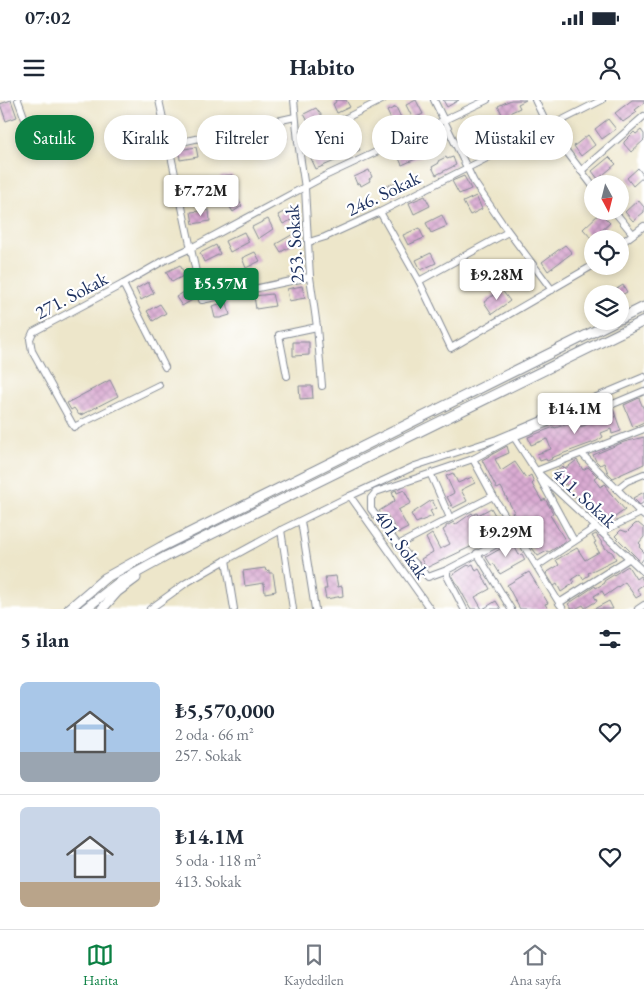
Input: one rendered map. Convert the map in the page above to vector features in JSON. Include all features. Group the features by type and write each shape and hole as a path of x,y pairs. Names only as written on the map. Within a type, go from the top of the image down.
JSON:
{"highway":[{"path":"629,314 644,307"},
{"path":"85,609 118,582 167,556 644,321"},
{"path":"69,609 105,578 152,551 597,330"},
{"path":"102,609 117,592 167,556"}],"street":[{"path":"18,100 23,115"},
{"path":"159,100 162,115"},
{"name":"253. Sokak","path":"294,100 297,130"},
{"path":"352,115 382,100"},
{"path":"434,100 441,115"},
{"name":"271. Sokak","path":"447,120 487,100"},
{"path":"535,100 542,115"},
{"name":"246. Sokak","path":"572,115 602,100"},
{"path":"581,170 644,116"},
{"path":"187,141 296,117"},
{"path":"447,128 466,169 508,232 552,290"},
{"name":"271. Sokak","path":"159,385 74,426 32,351 30,339 33,332 124,284 164,260 191,248 306,188 325,176 372,154"},
{"path":"171,160 202,300 310,277"},
{"name":"253. Sokak","path":"301,160 306,188 310,277 322,386"},
{"name":"246. Sokak","path":"309,242 325,237 380,212 484,160"},
{"path":"573,160 585,175"},
{"path":"380,212 419,281 451,348 584,271"},
{"path":"621,220 633,234"},
{"path":"629,237 644,226"},
{"path":"419,281 508,232"},
{"path":"124,284 165,367"},
{"path":"286,376 279,335 317,327"},
{"path":"155,608 186,583 226,560 350,496 415,466 497,439 644,377"},
{"path":"516,534 447,570 428,577 398,545 371,509 371,498 376,492 472,460 514,437 555,420 582,417 644,391"},
{"path":"574,541 536,471 644,429"},
{"name":"411. Sokak","path":"514,437 536,471 644,572"},
{"path":"537,566 574,541 643,514 582,454"},
{"path":"472,460 561,606 630,558"},
{"path":"617,489 627,481 644,474"},
{"path":"430,475 450,518"},
{"name":"401. Sokak","path":"350,496 430,609"},
{"path":"398,545 493,496"},
{"path":"301,521 316,609"},
{"path":"282,530 293,609"},
{"path":"477,553 512,609"},
{"path":"226,560 234,609"},
{"path":"447,570 447,576 464,609"},
{"path":"638,609 644,605"}],"building":[{"path":"11,100 16,115 15,118 6,121 0,104"},
{"path":"335,100 346,100 350,107 337,113 333,104 336,102"},
{"path":"416,100 423,114 411,115 406,105"},
{"path":"443,100 459,100 447,107"},
{"path":"511,100 526,100 518,104 520,108 505,115 502,115 498,106"},
{"path":"632,100 644,100 644,103 635,110 637,112 623,122 615,113"},
{"path":"396,107 400,115 389,115 387,111"},
{"path":"316,108 321,115 305,115"},
{"path":"608,119 616,129 602,139 595,129"},
{"path":"641,130 644,134 644,140 631,152 624,142 634,132 636,134"},
{"path":"588,135 595,145 581,156 574,146"},
{"path":"196,147 197,157 187,159 187,149"},
{"path":"453,157 456,165 436,175 432,167 439,163 438,161"},
{"path":"609,157 616,164 603,175 595,175 592,171"},
{"path":"312,160 337,160 316,169"},
{"path":"400,160 413,160 402,165"},
{"path":"638,168 644,176 633,186 629,181 629,176"},
{"path":"369,170 372,177 369,179 370,181 361,186 360,183 357,184 354,177"},
{"path":"232,175 234,184 222,187 220,177"},
{"path":"464,176 471,189 459,194 452,181"},
{"path":"396,182 400,190 398,191 399,193 392,197 391,194 386,197 382,188"},
{"path":"210,187 212,193 209,193 210,197 194,201 190,192"},
{"path":"425,196 430,206 414,214 409,203"},
{"path":"476,196 482,209 470,215 463,202"},
{"path":"237,198 242,206 233,212 228,204"},
{"path":"638,200 644,207 644,212 633,221 629,216 629,208"},
{"path":"293,207 298,217 283,224 278,215"},
{"path":"209,210 210,221 193,224 191,212"},
{"path":"442,215 447,226 431,233 426,223"},
{"path":"268,219 273,229 258,239 252,227"},
{"path":"593,220 607,220 610,223 602,230 583,229"},
{"path":"419,228 424,238 408,245 403,235"},
{"path":"244,232 249,242 230,252 225,241"},
{"path":"295,233 300,241 281,252 276,244"},
{"path":"216,245 220,254 204,262 200,253"},
{"path":"565,245 572,253 548,271 542,262"},
{"path":"255,252 260,261 246,268 242,258"},
{"path":"431,253 436,263 421,270 416,260"},
{"path":"180,265 185,275 172,282 166,272"},
{"path":"218,271 224,281 211,288 204,278"},
{"path":"148,282 154,293 141,300 136,289"},
{"path":"302,286 305,298 289,301 287,289"},
{"path":"189,289 194,299 182,306 176,297"},
{"path":"501,289 510,301 492,314 484,302"},
{"path":"272,294 275,306 256,309 254,296"},
{"path":"227,302 230,315 215,318 212,306"},
{"path":"160,304 166,313 153,321 147,311"},
{"path":"293,342 309,342 309,355 293,356"},
{"path":"110,380 118,396 81,415 74,408 71,410 67,403"},
{"path":"299,386 312,386 313,398 300,399"},
{"path":"639,398 644,410 644,422 633,427 624,405"},
{"path":"613,409 621,431 612,434 611,429 601,433 603,437 597,441 547,461 546,459 540,461 537,454 551,449 547,439 531,445 528,437 554,427 573,423 575,429 588,424 587,420"},
{"path":"644,437 644,464 613,478 608,473 604,463 600,465 593,455 624,442"},
{"path":"507,446 509,453 495,459 501,471 515,462 526,478 531,475 534,482 532,484 542,501 545,499 548,504 553,513 550,515 565,540 565,542 549,552 547,551 538,556 527,541 531,539 525,530 521,532 519,528 521,525 512,513 514,512 501,487 497,489 482,460"},
{"path":"577,460 583,470 588,467 597,476 594,478 600,487 605,484 607,486 607,489 625,510 605,524 595,514 593,516 588,513 576,496 573,498 569,493 571,491 566,484 560,483 552,474 562,466 565,469"},
{"path":"453,473 458,483 472,477 475,483 461,490 467,501 453,508 447,497 454,493 446,476"},
{"path":"396,490 397,493 404,490 411,503 398,510 408,528 398,533 387,515 384,517 379,511 395,501 392,492"},
{"path":"644,492 644,502 640,505 633,498"},
{"path":"432,500 436,508 430,511 433,516 416,523 411,514"},
{"path":"491,508 504,531 426,568 421,559 433,552 426,538 432,534 440,549 450,544 443,530 446,526 454,522 455,525 472,513 473,515 477,513 478,515"},
{"path":"638,523 644,528 644,537 639,543 641,545 639,547 644,552 644,558 641,562 615,536 621,530 627,532"},
{"path":"596,534 606,549 612,552 616,559 588,573 589,575 583,579 580,574 572,579 574,583 561,592 557,584 554,586 546,573 559,565 556,560 577,548 585,560 599,552 592,536"},
{"path":"512,542 519,555 522,554 525,560 500,574 494,564 491,565 486,557"},
{"path":"473,564 476,571 479,569 490,589 475,597 482,609 471,609 452,575"},
{"path":"628,566 636,579 640,576 644,582 637,589 641,595 636,598 625,582 605,596 602,591 594,596 597,601 585,608 583,605 572,609 568,604 595,586 596,588 605,583 604,581"},
{"path":"265,568 266,571 269,570 269,573 273,573 276,591 265,593 264,583 245,586 243,571"},
{"path":"529,572 548,603 545,604 548,609 520,609 507,585"},
{"path":"336,576 338,587 342,586 343,596 326,599 324,589 327,589 325,577"},
{"path":"496,601 501,609 483,609"},
{"path":"609,601 613,609 594,609"}]}
